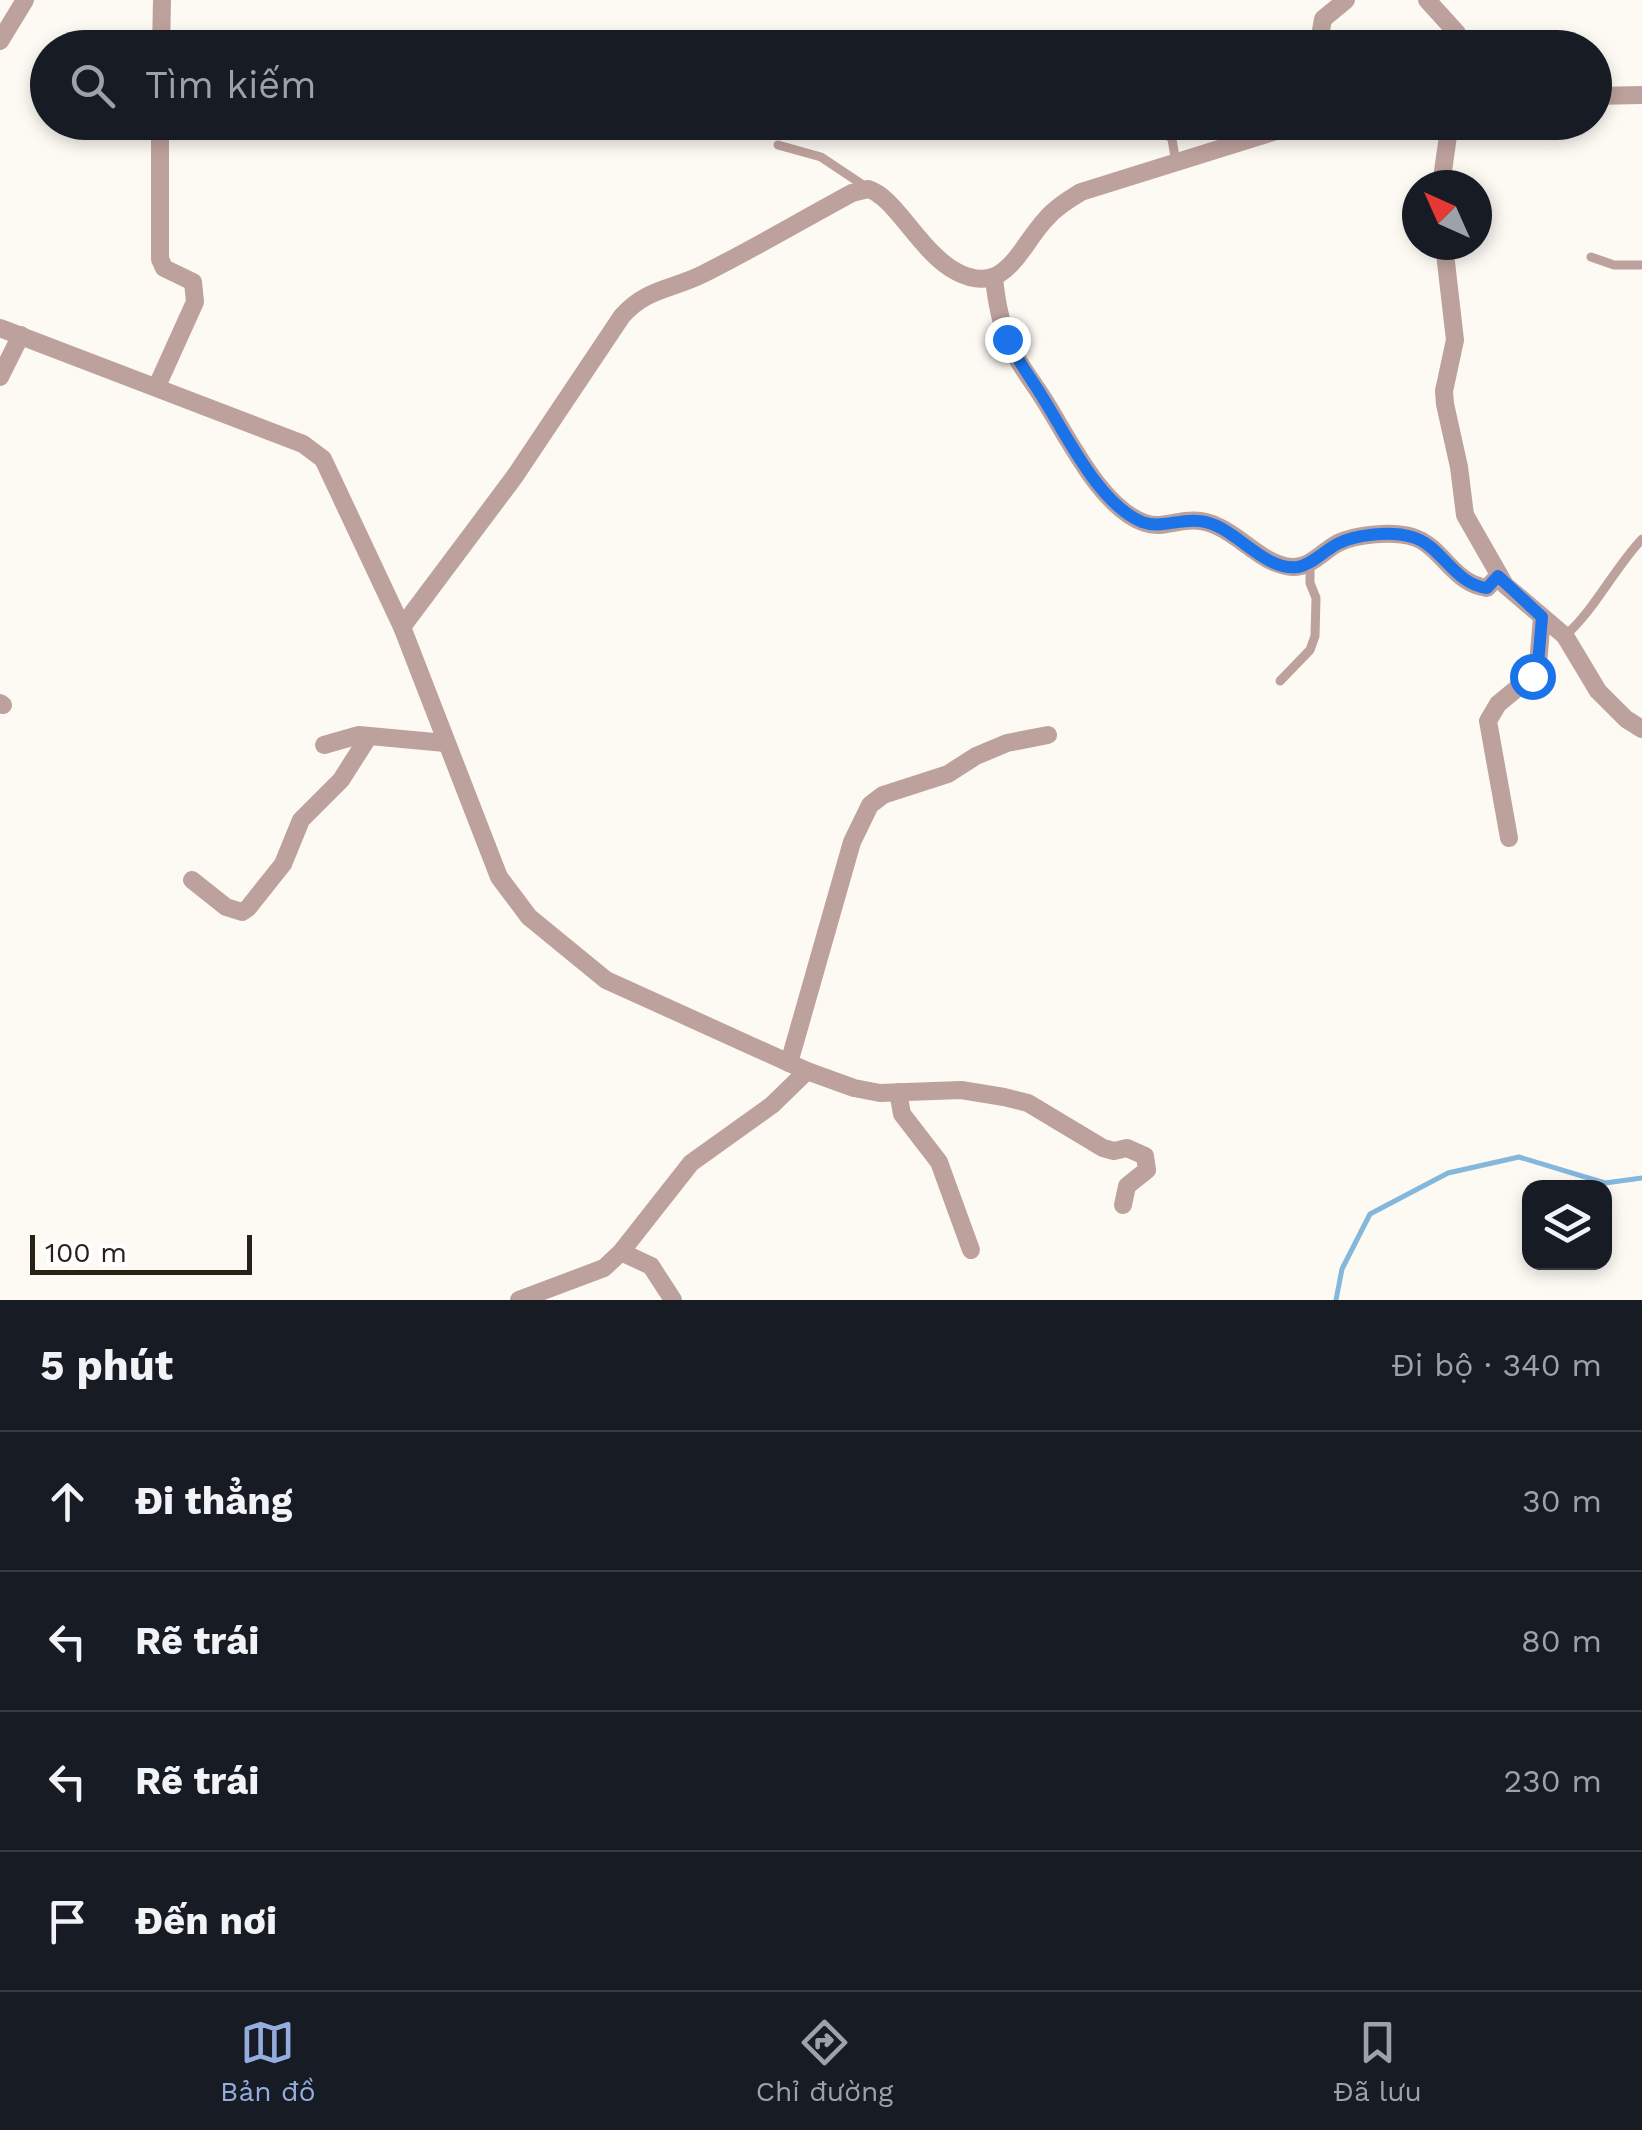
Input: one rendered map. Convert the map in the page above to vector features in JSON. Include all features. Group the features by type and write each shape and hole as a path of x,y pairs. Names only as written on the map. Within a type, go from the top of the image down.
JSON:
{"street":[{"path":"0,41 7,17 25,0"},
{"path":"161,30 162,0"},
{"path":"1321,30 1322,20 1346,0"},
{"path":"1427,0 1454,30"},
{"path":"1612,96 1642,95"},
{"path":"157,386 196,292 193,282 164,268 160,259 160,140"},
{"path":"402,627 515,476 636,300 703,274 852,193 868,189 888,201 924,248 952,270 979,279 994,276 1005,271 1062,203 1094,187 1248,140"},
{"path":"1443,170 1447,140"},
{"path":"1446,260 1455,340 1444,391 1464,515 1498,576 1565,636 1598,691 1642,729"},
{"path":"994,276 1000,318 1014,354 1113,502 1145,524 1204,521 1230,532 1272,561 1295,567 1348,539 1411,536 1470,583 1487,588 1498,576"},
{"path":"0,328 315,450 342,494 402,627 500,876 529,918 606,980 807,1072 854,1088 898,1092 961,1090 1028,1102 1103,1148 1139,1150 1145,1156 1147,1170 1127,1186 1123,1205"},
{"path":"0,376 22,335"},
{"path":"1509,838 1488,722 1498,704 1532,676 1538,664 1542,617"},
{"path":"324,745 359,735 445,743"},
{"path":"789,1063 852,842 870,805 883,795 948,774 1007,743 1048,735"},
{"path":"192,880 226,907 242,912 248,908 283,864 308,810 341,780 369,736"},
{"path":"519,1300 604,1268 622,1252 691,1164 772,1105 807,1072"},
{"path":"898,1092 902,1114 939,1162 971,1250"},
{"path":"622,1252 651,1266 673,1300"}],"lane":[{"path":"1172,140 1176,163"},
{"path":"778,145 821,157 868,189"},
{"path":"1591,257 1614,265 1642,266"},
{"path":"1565,636 1586,615 1642,539"},
{"path":"1280,681 1310,650 1315,636 1316,598 1310,583 1310,562"}],"waterway":[{"path":"1336,1300 1342,1269 1370,1214 1448,1173 1519,1157 1605,1183 1642,1178"}],"route":[{"path":"1007,339 1087,468 1113,502 1131,516 1155,525 1204,521 1288,567 1302,566 1348,539 1411,536 1478,587 1487,588 1498,576 1542,617 1538,664 1532,676"}]}
